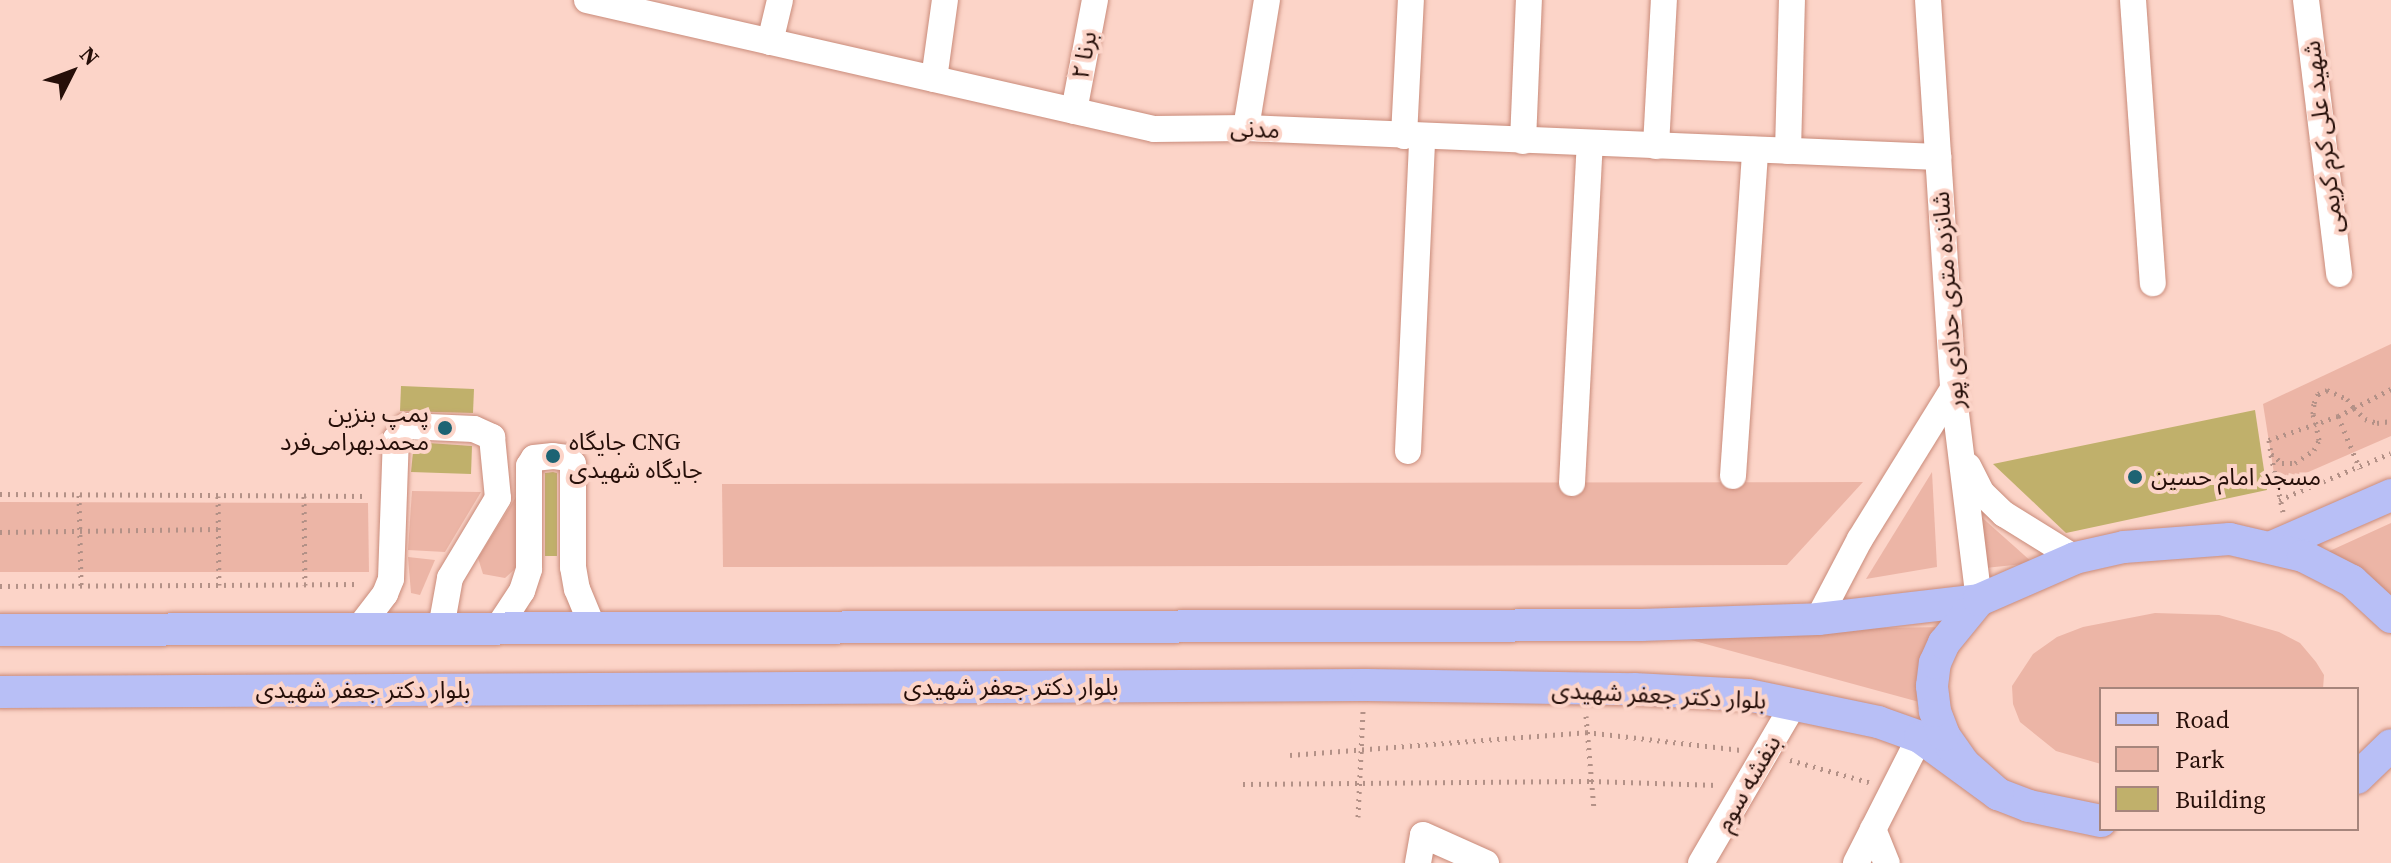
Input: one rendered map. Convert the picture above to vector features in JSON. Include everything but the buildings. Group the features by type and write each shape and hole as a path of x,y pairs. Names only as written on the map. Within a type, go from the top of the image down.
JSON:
{"main road":[{"path":"2281,543 2391,495"},
{"path":"0,630 1626,626 1818,619 1979,600 2075,558 2124,547 2230,539 2281,543 2352,581 2391,617"},
{"path":"1979,600 1944,643 1932,686 1935,711 1944,735 1964,764 1998,794 2029,806 2099,821"},
{"name":"بلوار دکتر جعفر شهیدی","path":"0,692 1366,685 1748,695 1878,722 1920,737 1998,794"},
{"path":"2359,776 2391,745"}],"street":[{"name":"مدنی","path":"587,0 624,4 770,42 1154,129 1246,128 1938,157"},
{"path":"770,42 780,0"},
{"path":"934,79 945,0"},
{"name":"برنا ۲","path":"1074,111 1095,0"},
{"path":"1246,128 1267,0"},
{"path":"1408,451 1413,136 1411,0"},
{"path":"1523,141 1529,0"},
{"path":"1656,146 1664,0"},
{"path":"1788,151 1792,0"},
{"name":"شانزده متری حدادی پور","path":"1928,0 1953,389 1979,600"},
{"path":"2133,0 2153,283"},
{"name":"شهید علی کرم کریمی","path":"2306,0 2339,274"},
{"path":"1572,483 1590,144"},
{"path":"1733,476 1755,150"},
{"path":"1818,619 1860,539 1953,389"},
{"path":"359,628 385,594 391,579 396,439 406,426 474,429 492,437 498,498 450,578 441,628"},
{"path":"1960,451 1981,492 2004,514 2075,558"},
{"path":"497,629 522,591 529,569 529,466 534,458 553,456 567,458 573,464 573,567 577,589 594,630"},
{"name":"بنفشه سوم","path":"1701,863 1794,704"},
{"path":"1856,863 1920,737"},
{"path":"1873,829 1887,863"},
{"path":"1418,863 1423,835 1486,863"}],"path":[{"path":"2281,543 2279,500 2269,440 2338,416 2391,389"},
{"path":"2271,454 2282,463 2304,460 2319,440 2314,403 2318,394 2327,390 2337,391 2365,419 2377,423 2391,421"},
{"path":"2338,416 2360,469"},
{"path":"2279,500 2360,469 2391,453"},
{"path":"0,494 368,496"},
{"path":"78,494 81,586"},
{"path":"218,496 219,585"},
{"path":"304,496 305,585"},
{"path":"0,532 218,529"},
{"path":"0,586 368,584"},
{"path":"1358,817 1359,749 1366,685"},
{"path":"1586,690 1586,732 1594,810"},
{"path":"1290,755 1586,732 1764,753 1893,789"},
{"path":"1243,784 1591,781 1746,786"}],"green space":[{"path":"2391,344 2391,436 2276,486 2263,404"},
{"path":"1932,472 1937,567 1866,579"},
{"path":"1863,482 1787,565 723,567 722,484"},
{"path":"412,491 481,492 445,552 408,550"},
{"path":"516,497 517,567 505,578 483,574 478,558"},
{"path":"0,502 368,503 369,572 0,572"},
{"path":"1978,514 2033,563 1985,568"},
{"path":"2391,523 2391,635 2382,619 2312,559"},
{"path":"408,557 435,560 420,595 411,593"},
{"path":"2155,613 2219,615 2279,632 2300,643 2324,675 2323,687 2099,687 2099,763 2056,751 2020,722 2013,704 2012,686 2033,654 2057,637 2083,627"},
{"path":"1950,627 1945,709 1658,631"}],"place":[{"name":"پمپ بنزین محمد‌بهرامی‌فرد","path":"445,428"},
{"name":"جایگاه CNG جایگاه شهیدی","path":"553,456"},
{"name":"مسجد امام حسین","path":"2135,477"}]}
